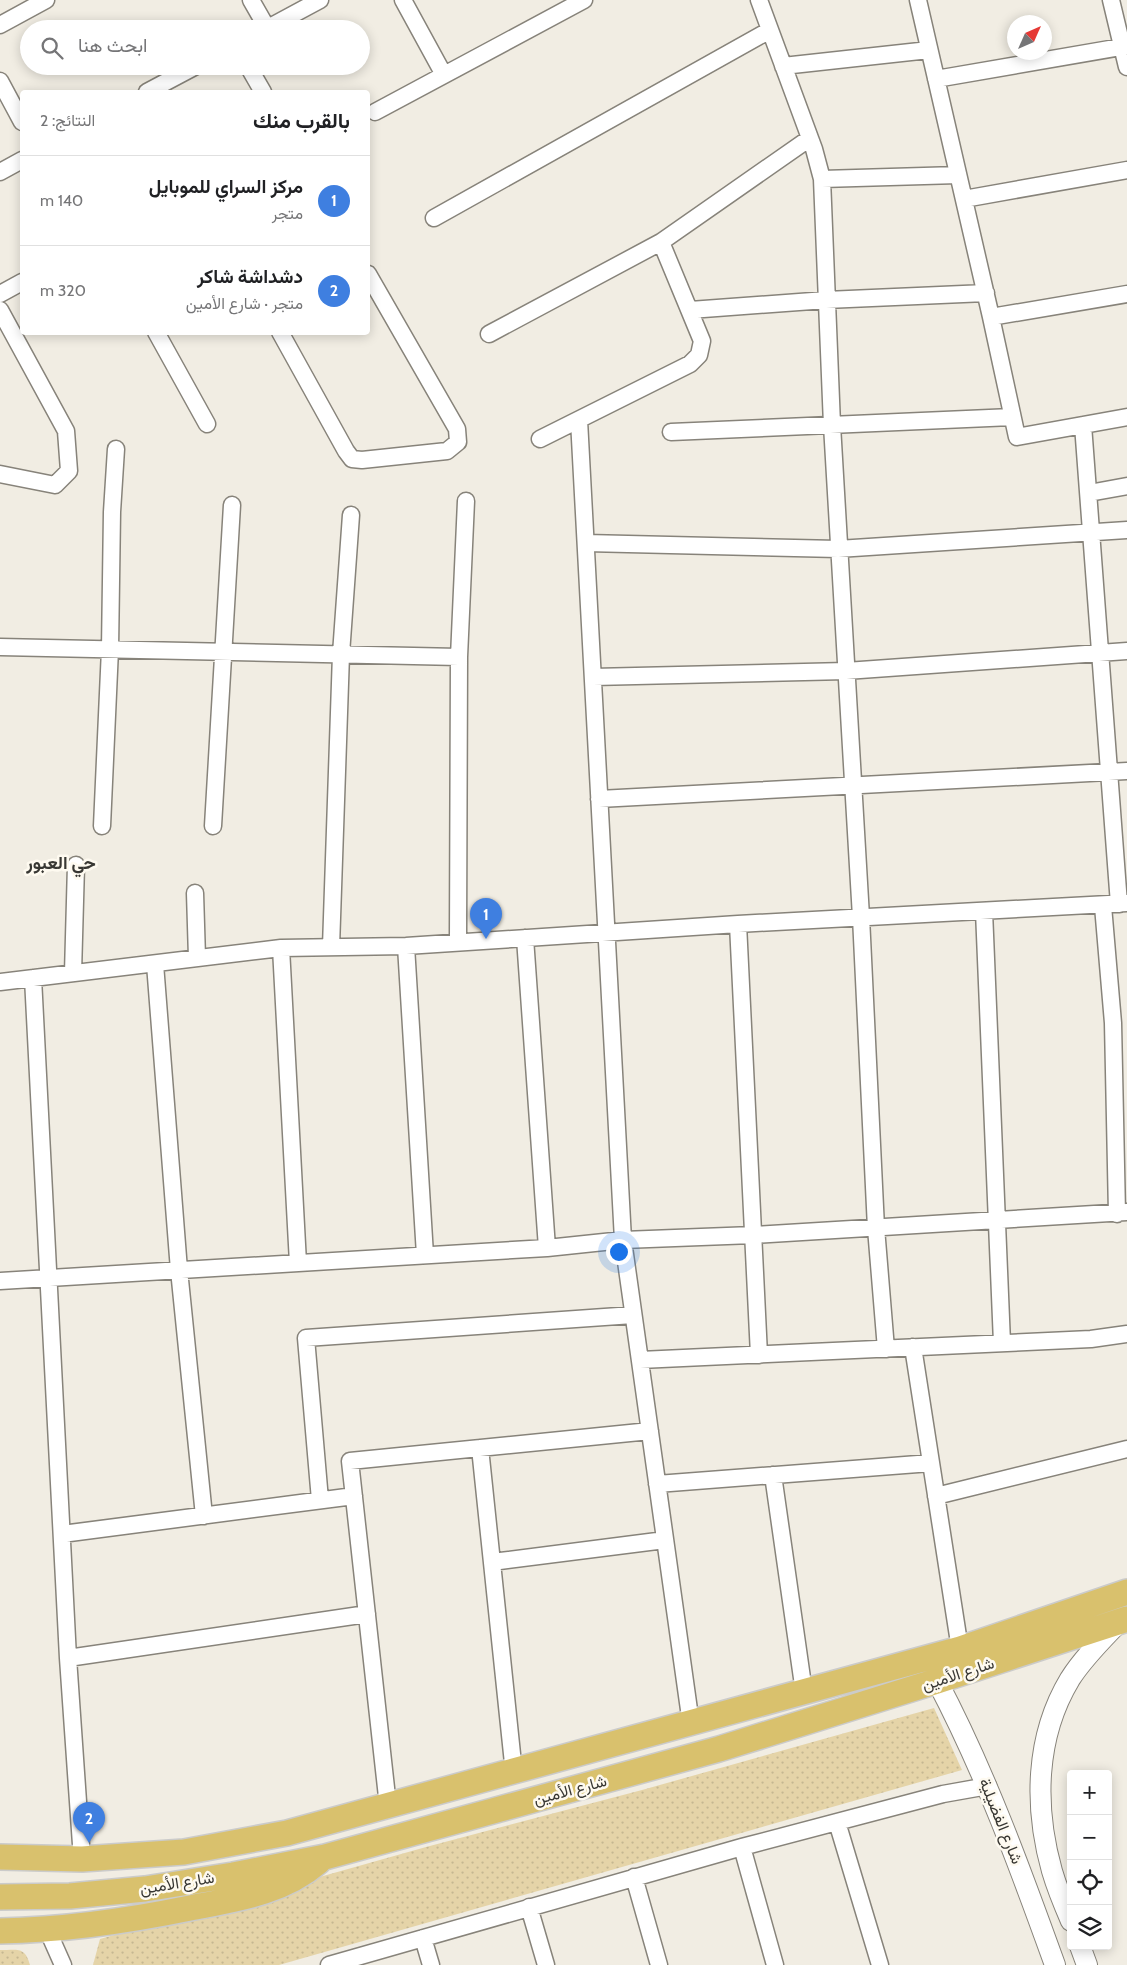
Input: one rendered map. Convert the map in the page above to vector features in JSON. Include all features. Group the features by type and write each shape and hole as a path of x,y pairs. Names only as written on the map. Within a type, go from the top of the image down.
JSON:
{"main road":[{"name":"شارع الأمين","path":"0,1897 70,1896 145,1889 233,1875 325,1857 719,1749 937,1681 964,1660 1127,1592"},
{"name":"شارع الأمين","path":"0,1857 82,1858 184,1852 287,1833 514,1773 804,1692 964,1660 1124,1620"},
{"path":"0,1931 47,1929 116,1922 253,1896 291,1881 325,1857"}],"street":[{"path":"0,25 46,0"},
{"path":"251,0 261,20"},
{"path":"283,20 320,0"},
{"path":"403,0 444,75"},
{"path":"375,112 584,0"},
{"path":"759,0 810,138 822,179 838,548 861,917 876,1228 886,1349"},
{"path":"918,0 992,317 1017,437 1127,417"},
{"path":"1111,0 1125,46 1127,67"},
{"path":"434,218 770,30"},
{"path":"936,80 1125,46"},
{"path":"783,66 929,50"},
{"path":"152,90 179,75"},
{"path":"253,75 262,90"},
{"path":"0,81 20,118"},
{"path":"490,334 661,242 810,138"},
{"path":"0,172 20,161"},
{"path":"964,199 1127,170"},
{"path":"822,179 958,175"},
{"path":"540,440 690,364 699,355 702,341 661,242"},
{"path":"282,335 352,459 362,460 447,451 458,442 457,429 370,277"},
{"path":"0,294 20,283"},
{"path":"690,310 826,300 986,293"},
{"path":"992,317 1127,294"},
{"path":"0,310 66,431 69,471 55,485 0,474"},
{"path":"158,335 207,424"},
{"path":"671,432 1012,417"},
{"path":"579,420 623,1240 691,1724"},
{"path":"0,1281 547,1248 623,1240 753,1235 1122,1213 1120,1023 1116,904 1109,772 1084,425"},
{"path":"102,826 110,649 112,512 116,449"},
{"path":"1089,493 1127,486"},
{"path":"458,941 459,657 466,501"},
{"path":"213,826 232,505"},
{"path":"331,947 341,654 351,514"},
{"path":"586,543 838,548 1092,534 1127,530"},
{"path":"0,647 459,657"},
{"path":"593,676 846,671 1127,651"},
{"path":"599,799 1127,771"},
{"path":"73,973 76,865"},
{"path":"195,893 197,958"},
{"path":"0,982 281,948 406,946 458,941 738,924 1116,904"},
{"path":"984,911 1002,1343"},
{"path":"738,924 758,1355"},
{"path":"525,938 547,1248"},
{"path":"406,946 425,1256"},
{"path":"281,948 298,1263"},
{"path":"155,964 179,1270 204,1516"},
{"path":"34,978 68,1658 82,1858"},
{"path":"320,1500 306,1338 634,1315"},
{"path":"640,1360 1091,1339 1127,1334"},
{"path":"913,1347 964,1660"},
{"path":"388,1806 350,1461 650,1431"},
{"path":"480,1448 514,1773"},
{"path":"936,1496 1127,1449"},
{"path":"657,1484 931,1463"},
{"path":"773,1475 804,1692"},
{"path":"62,1534 354,1496"},
{"path":"492,1562 665,1540"},
{"path":"68,1658 367,1614"},
{"name":"شارع الفضيلية","path":"1067,1911 1052,1873 1044,1841 1041,1782 1045,1741 1051,1718 1071,1677 1085,1659 1124,1620"},
{"name":"شارع الفضيلية","path":"937,1681 988,1786 1055,1965"},
{"path":"329,1965 634,1877 943,1794 988,1786"},
{"path":"837,1822 880,1965"},
{"path":"742,1848 775,1965"},
{"path":"634,1877 659,1965"},
{"path":"529,1908 546,1965"},
{"path":"47,1929 63,1965"},
{"path":"423,1938 431,1965"},
{"path":"1081,1950 1087,1965"}],"shaded area":[{"path":"934,1708 962,1770 279,1965 93,1965 100,1939 426,1847 642,1790"},
{"path":"0,1950 20,1950 26,1955 30,1965 0,1965"}],"place":[{"name":"مركز السراي للموبايل","path":"486,939"},
{"name":"دشداشة شاكر","path":"89,1843"}],"district":[{"name":"حي العبور","path":"61,863"}]}
